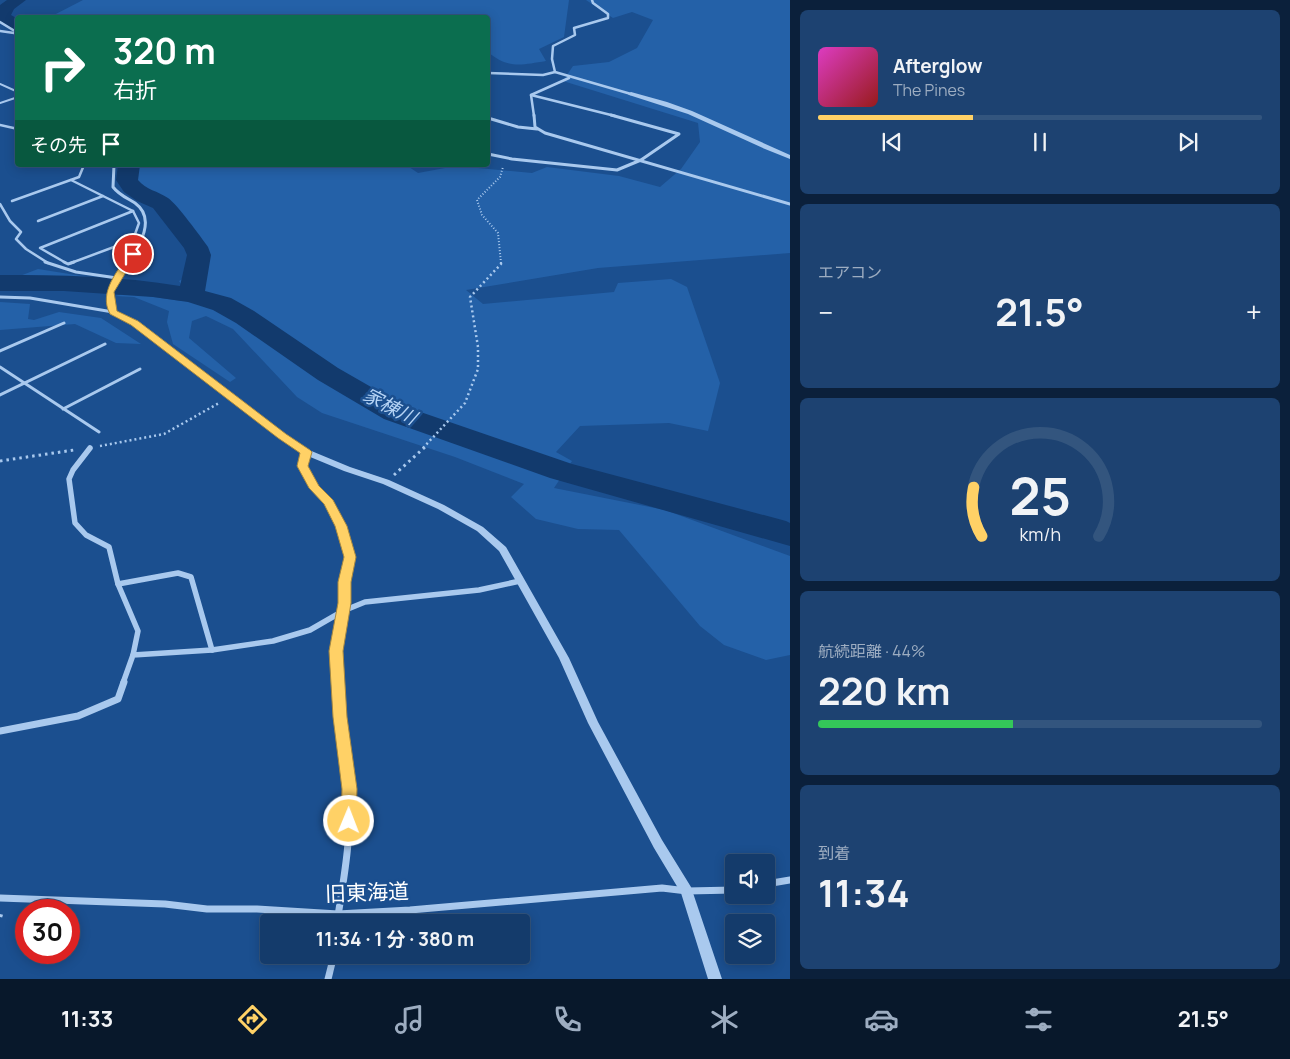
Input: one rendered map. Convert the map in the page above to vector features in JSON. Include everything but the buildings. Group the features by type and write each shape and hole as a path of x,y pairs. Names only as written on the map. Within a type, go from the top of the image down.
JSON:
{"street":[{"path":"555,72 551,52 553,46 575,35 574,28 608,18 608,14 593,4 592,0"},
{"path":"0,22 15,32"},
{"path":"0,31 15,34"},
{"path":"490,73 543,75 555,72 569,78 672,105 699,116 765,149 790,157"},
{"path":"531,96 569,78"},
{"path":"531,96 535,127 545,133 790,204"},
{"path":"490,154 512,159 617,170 624,169 640,160 679,134 592,110 531,96"},
{"path":"490,119 518,127 538,129"},
{"path":"114,167 114,187 116,191 142,210 146,217 147,226 126,268 117,278 110,292 113,312 134,323 282,436 306,452 347,469 386,482 441,506 480,529 503,549 564,658 593,724 653,836 687,891 714,979"},
{"path":"0,731 78,716 118,699 133,655 138,631 118,584 109,547 86,535 74,523 69,479 73,470 90,448"},
{"path":"306,452 303,466 314,488 328,502 341,526 350,557 344,582 336,651 340,717 349,798 348,853 338,914"},
{"path":"118,584 178,573 190,577 212,650"},
{"path":"133,655 212,650 272,640 310,630 342,611 365,602 479,590 520,581"},
{"path":"775,882 790,880"},
{"name":"旧東海道","path":"0,898 165,904 207,909 257,909 338,914 545,899 662,888 687,891 725,890"},
{"path":"328,979 332,964"}],"lane":[{"path":"0,84 15,91"},
{"path":"0,103 15,98"},
{"path":"0,125 15,128"},
{"path":"12,201 79,177 83,167"},
{"path":"71,180 133,211 139,223 134,237 122,244 68,264 40,248 133,211"},
{"path":"38,221 103,196"},
{"path":"0,204 10,221 21,232 16,239 38,258 74,273 117,278"},
{"path":"0,297 30,298 113,312"},
{"path":"0,351 64,323"},
{"path":"0,395 105,344"},
{"path":"0,367 98,432"},
{"path":"63,409 140,370"}],"path":[{"path":"386,482 429,443 465,403 478,369 478,347 470,296 501,264 498,233 482,215 477,200 500,177 505,160"},
{"path":"0,461 90,448 164,434 230,396"}],"shaded area":[{"path":"83,0 569,0 564,37 539,49 546,61 522,64 502,61 490,53 490,15 54,15"},
{"path":"586,0 790,0 790,253 598,268 466,290 483,304 614,292 618,283 671,279 687,287 720,383 708,431 669,423 580,426 556,452 572,461 554,488 665,510 790,556 790,655 766,660 724,645 700,626 619,530 578,529 536,519 511,497 524,484 455,457 322,413 297,397 233,329 206,316 192,321 189,338 236,378 230,382 173,344 167,322 169,311 134,297 115,296 126,293 182,301 189,296 179,281 206,266 201,254 186,232 134,184 138,167 409,167 418,173 451,167 467,167 532,173 547,167 619,176 660,187 681,169 700,142 698,123 563,81 573,66 609,62 637,48 653,20 632,12 613,18"},
{"path":"38,269 101,279 92,290 0,290 0,278 12,279"},
{"path":"0,302 30,304 28,319 34,320 59,312 101,318 141,344 116,343 75,324 0,330"}],"waterway":[{"path":"15,25 3,17 7,6 18,0"},
{"path":"129,167 127,180 132,187 145,196 161,203 196,247 199,255 191,295"},
{"name":"家棟川","path":"0,283 64,283 153,289 191,295"},
{"name":"家棟川","path":"191,295 222,304 245,317 328,374 395,413 561,471 790,535"}],"route":[{"path":"133,254 110,292 113,312 134,323 282,436 306,452 303,466 314,488 328,502 341,526 350,557 344,582 344,603 336,651 340,717 349,789 349,821"}]}
